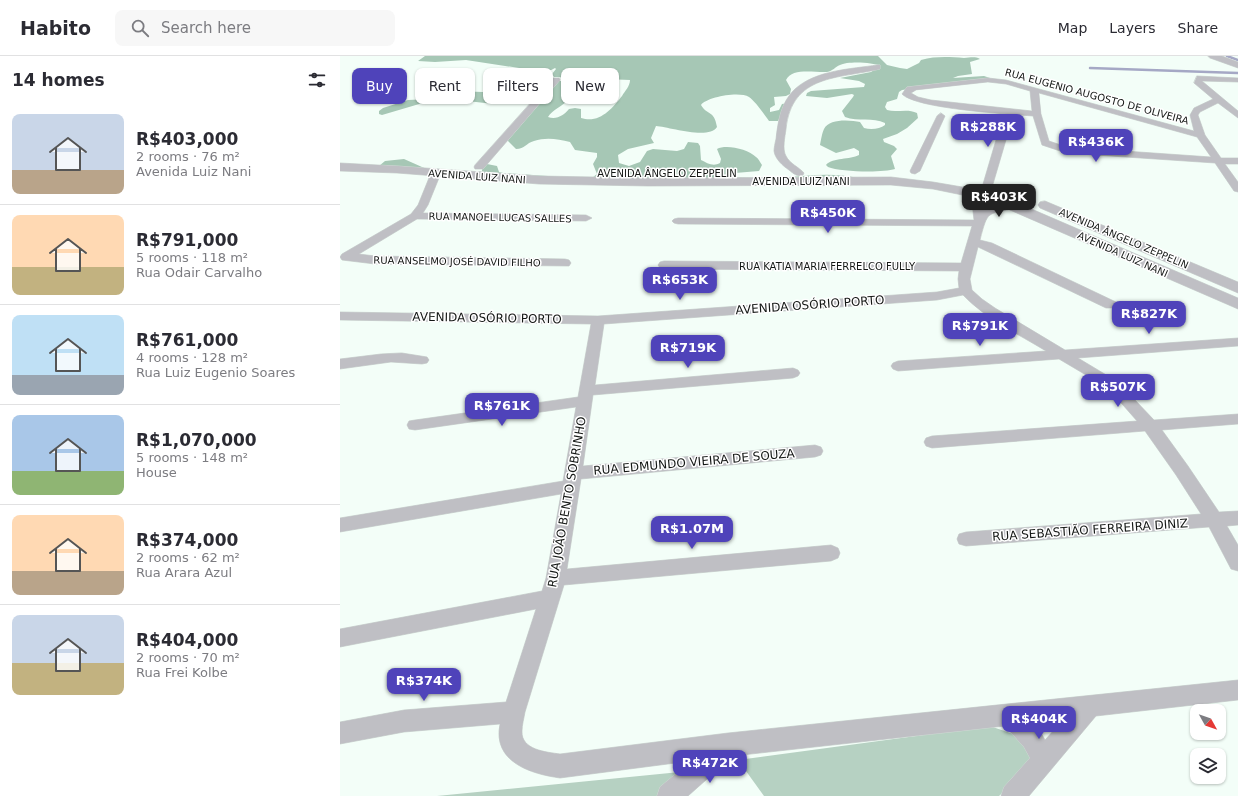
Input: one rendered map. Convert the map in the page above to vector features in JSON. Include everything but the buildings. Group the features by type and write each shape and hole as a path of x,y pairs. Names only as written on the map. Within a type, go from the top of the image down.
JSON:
{"street":[{"path":"1213,56 1238,65"},
{"path":"800,173 784,161 780,156 779,151 784,113 792,95 802,86 825,77 877,67"},
{"path":"1238,80 1200,78 1198,81 1198,83 1238,115"},
{"path":"478,167 556,80"},
{"name":"RUA EUGENIO AUGOSTO DE OLIVEIRA","path":"1038,114 927,102 915,99 906,94 910,89 916,88 988,80 1006,82 1200,135"},
{"path":"1034,90 1045,143 1052,147 1066,150 1219,161 1238,161"},
{"path":"1218,99 1198,110 1194,115 1200,135 1238,189"},
{"path":"915,171 941,116"},
{"path":"1006,123 984,189 977,200 979,221 966,267 964,280 966,291 976,302 1113,385 1131,401 1185,473 1238,563"},
{"path":"340,158 377,156"},
{"name":"AVENIDA ÂNGELO ZEPPELIN","path":"410,158 478,167 608,173 800,173 915,171 953,176 984,189"},
{"name":"AVENIDA LUIZ NANI","path":"340,167 375,167 496,178 567,181 891,181 984,189 1014,200 1238,304"},
{"path":"344,258 414,216 422,205 436,173"},
{"path":"678,221 979,221 991,209 1014,200"},
{"name":"AVENIDA ÂNGELO ZEPPELIN","path":"1036,201 1238,288"},
{"name":"RUA MANOEL LUCAS SALLES","path":"414,216 586,218"},
{"path":"974,242 988,246 1111,305"},
{"name":"RUA ANSELMO JOSÉ DAVID FILHO","path":"344,258 374,260 565,263"},
{"name":"RUA KATIA MARIA FERRELCO FULLY","path":"664,265 966,267"},
{"name":"AVENIDA OSÓRIO PORTO","path":"340,316 598,320 937,296 966,291"},
{"name":"RUA JOÃO BENTO SOBRINHO","path":"598,320 556,578 514,712 510,733 515,749 527,758 542,764 560,766 728,745 1238,690"},
{"path":"898,366 1238,342"},
{"path":"340,364 394,357 409,357 422,360"},
{"path":"415,425 586,396 793,373"},
{"path":"932,442 1238,419"},
{"name":"RUA EDMUNDO VIEIRA DE SOUZA","path":"340,525 572,480 815,451"},
{"name":"RUA SEBASTIÃO FERREIRA DINIZ","path":"966,539 1238,518"},
{"path":"556,578 831,553"},
{"path":"340,638 549,598"},
{"path":"1013,796 1090,706"},
{"path":"340,733 358,728 402,722 514,712"},
{"path":"1009,714 1032,739 1044,761"},
{"path":"669,796 728,745"}],"green space":[{"path":"425,56 878,56 887,65 907,69 919,63 921,60 932,58 974,57 980,59 970,62 972,74 953,78 984,76 990,78 902,90 899,92 897,99 887,102 885,107 887,110 917,113 918,118 907,128 897,134 883,139 884,142 894,146 897,149 891,156 895,169 851,171 834,169 826,165 829,162 859,155 859,151 854,148 836,153 820,145 823,131 827,125 835,121 851,121 860,122 864,128 872,129 885,125 885,123 876,120 845,117 842,111 853,97 854,95 852,94 827,98 806,96 807,93 811,91 864,87 865,84 859,81 840,78 871,72 880,66 860,62 843,64 827,72 793,73 786,80 791,89 790,94 786,96 774,97 775,105 770,108 770,112 779,110 782,104 788,103 778,121 769,121 757,105 749,97 744,95 716,97 704,102 701,105 716,121 717,127 713,131 698,133 656,126 651,138 654,143 628,149 618,155 619,163 629,166 640,162 647,151 653,149 677,151 684,149 688,142 698,143 700,146 701,160 715,165 720,163 721,159 717,149 731,147 752,154 758,158 762,165 759,171 735,173 737,177 768,178 838,175 858,178 853,185 593,183 566,185 379,166 385,161 404,159 431,171 471,173 482,171 482,165 487,164 497,166 499,172 503,173 592,178 597,174 593,164 597,157 597,153 575,150 570,142 552,139 534,141 516,149 508,141 509,135 539,104 553,104 553,86 556,81 561,81 561,104 564,104 552,112 548,117 551,118 563,115 569,109 575,108 581,109 581,118 594,119 604,114 616,104 619,104 619,100 630,82 630,80 619,80 619,68 561,68 561,77 554,77 553,76 556,69 555,68 519,68 466,60 435,62 418,61"},
{"path":"475,92 483,92 483,103 475,102"},
{"path":"408,100 415,100 415,104 419,104 382,115 379,114 379,111 383,108 396,104 407,104"},
{"path":"990,726 1013,734 1027,743 1034,764 999,796 764,796 738,760"},
{"path":"690,771 658,796 437,796"}],"waterway":[{"path":"1227,56 1238,60"},
{"path":"1090,68 1238,73"}]}
